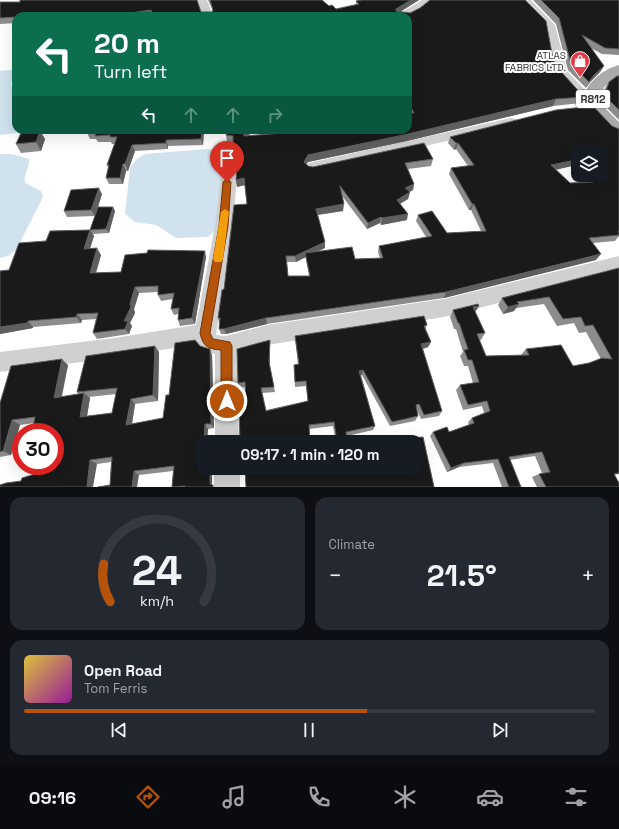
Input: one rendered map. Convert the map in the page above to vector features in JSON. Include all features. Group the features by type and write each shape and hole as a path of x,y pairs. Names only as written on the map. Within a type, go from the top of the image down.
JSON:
{"main road":[{"name":"R812","path":"619,68 598,84 593,94 594,107 619,131"}],"street":[{"path":"202,0 206,12"},
{"path":"410,12 428,0"},
{"path":"525,0 550,25 558,65 561,72 594,107"},
{"path":"574,109 594,107"},
{"path":"313,167 524,119"},
{"path":"229,173 224,226 205,333 207,341 211,344 226,346 267,335 444,308 619,264"},
{"path":"0,362 114,348 205,333"},
{"path":"226,346 227,435"},
{"path":"227,475 227,487"}],"water":[{"path":"0,71 12,71 12,134 0,135"},
{"path":"208,149 223,152 226,160 224,198 218,228 208,237 176,238 156,225 135,222 125,214 130,168 137,159 145,154"},
{"path":"0,154 11,154 29,159 25,183 41,191 43,197 16,250 8,256 0,258"}],"building":[{"path":"20,0 197,0 201,12 151,12 151,10 137,12 12,12 12,17 0,18 0,2 20,2"},
{"path":"210,0 322,0 329,6 332,5 336,9 359,4 356,1 411,0 396,9 396,11 403,12 212,12 213,10"},
{"path":"430,0 525,0 546,21 553,59 556,66 584,97 556,99 412,133 412,113 414,113 412,109 412,12"},
{"path":"541,0 619,0 619,49 605,48 582,35 604,66 589,82 571,64 559,18"},
{"path":"619,76 619,110 610,101 606,91 609,82"},
{"path":"593,106 612,126 619,129 619,235 589,238 601,254 446,292 266,318 219,329 220,318 218,318 222,290 224,289 234,205 247,204 244,178 236,180 237,167 233,161 233,136 227,134 244,134 244,136 271,134 408,134 308,155 304,162 308,166 313,167 424,143 433,159 405,163 414,184 405,188 410,192 397,200 408,214 381,217 368,223 340,186 344,204 316,209 325,242 295,256 286,256 288,276 310,276 305,253 352,247 355,259 383,258 379,246 432,236 418,215 432,211 447,233 486,231 474,204 472,204 451,168 474,165 458,143 450,137 556,110"},
{"path":"21,134 39,134 36,142 16,144"},
{"path":"96,134 202,134 201,139 166,140 166,143 132,145 125,164 123,164 120,178 106,178 109,165 107,165 117,137 110,137 110,135 95,136"},
{"path":"99,188 91,210 64,211 71,190"},
{"path":"98,207 113,207 106,229 90,230"},
{"path":"90,230 84,249 97,248 90,273 121,272 125,255 147,253 148,250 205,251 192,318 178,320 179,308 171,309 174,293 158,295 158,286 135,287 130,304 131,307 124,321 128,321 125,329 93,333 98,313 77,314 76,317 28,321 27,323 0,327 0,271 9,270 19,243 46,241 50,231"},
{"path":"619,268 619,473 614,474 619,483 619,487 546,487 539,474 550,472 542,452 509,457 521,487 509,487 498,459 464,463 451,468 433,432 447,427 449,432 474,423 472,418 490,411 487,401 468,405 460,385 479,382 472,360 468,360 464,350 468,349 453,310 478,304 479,306 473,307 485,333 477,334 486,356 529,355 526,349 561,345 573,366 589,363 602,358 612,359 593,325 585,326 581,317 563,319 549,297 517,302 519,304 508,307 502,298"},
{"path":"424,316 427,325 424,326 431,342 421,344 442,411 424,415 419,404 416,405 418,416 392,422 363,370 359,371 375,426 346,432 347,435 336,435 334,422 309,425 310,435 240,435 239,403 246,402 245,382 238,383 237,349 270,340 269,362 274,387 261,388 266,411 308,401 306,381 295,382 294,365 299,364 295,336"},
{"path":"195,340 200,346 210,349 211,424 205,424 204,435 196,435 196,475 210,475 210,484 213,485 213,487 172,487 174,466 134,471 132,487 98,487 110,485 112,457 90,460 87,487 0,487 0,485 21,481 22,478 32,475 64,475 64,423 34,423 35,417 12,420 3,451 0,452 0,403 11,366 62,359 54,398 84,393 80,417 112,413 117,388 77,392 86,356 155,346 153,395 131,399 126,425 163,418 166,395 169,395 175,343"},
{"path":"424,442 434,487 246,487 245,475 424,475"}],"slow traffic":[{"path":"218,259 225,212"}],"place":[{"name":"ATLAS FABRICS LTD.","path":"580,78"}],"route":[{"path":"227,182 224,226 205,333 207,341 211,344 216,346 226,346 227,401"}]}
